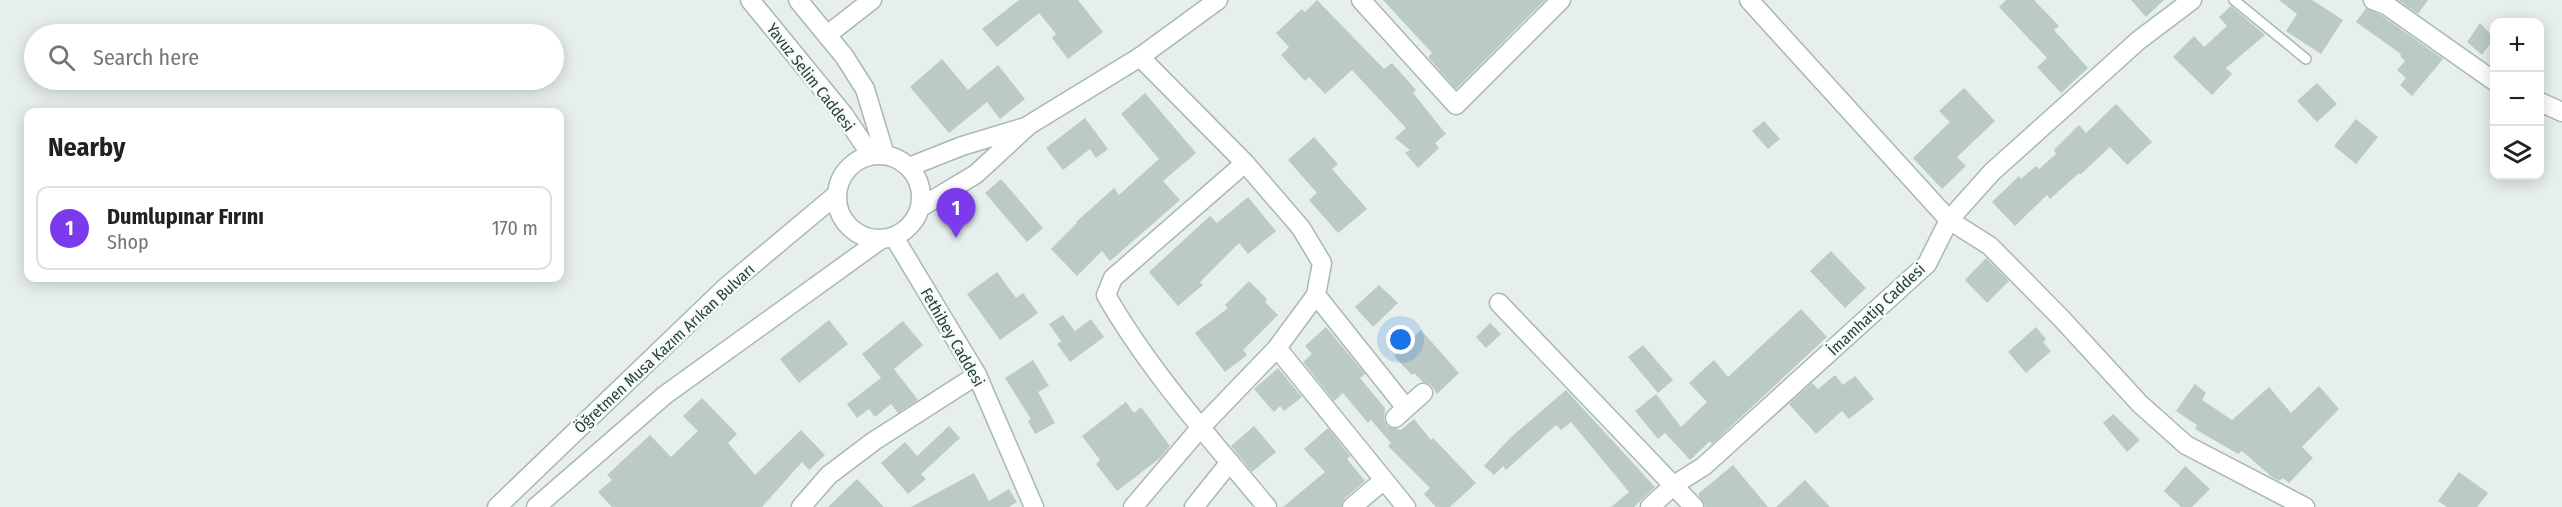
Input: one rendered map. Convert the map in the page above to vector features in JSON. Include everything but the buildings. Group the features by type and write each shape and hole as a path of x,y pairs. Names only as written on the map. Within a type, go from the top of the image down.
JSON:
{"street":[{"name":"Yavuz Selim Caddesi","path":"750,0 878,155"},
{"name":"Yavuz Selim Caddesi","path":"798,0 844,56 865,89 878,155"},
{"path":"827,35 872,0"},
{"path":"921,207 976,174 1029,126 1140,57 1218,0"},
{"path":"1361,0 1456,105 1561,0"},
{"path":"1749,0 1949,220 1990,246 2061,318 2140,404 2186,446 2300,506"},
{"name":"İmamhatip Caddesi","path":"1650,507 1674,486 1704,466 1927,264 1949,220 1992,172 2139,40 2192,0"},
{"path":"2373,0 2386,5 2490,78"},
{"path":"1133,507 1201,427 1276,348 1316,295 1322,263 1301,228 1245,163 1140,57"},
{"path":"2544,104 2562,112"},
{"path":"909,167 962,146 1029,126"},
{"path":"878,155 898,159 909,167 918,179 921,207 915,220 906,230 887,239 860,235 843,221 837,209 836,195 839,181 846,169 857,160 878,155"},
{"path":"1245,163 1113,278 1106,295 1124,327 1201,427 1268,507"},
{"name":"Öğretmen Musa Kazım Arıkan Bulvarı","path":"497,507 726,287 836,195"},
{"name":"Öğretmen Musa Kazım Arıkan Bulvarı","path":"536,507 665,395 887,239"},
{"name":"Fethibey Caddesi","path":"887,239 977,375 1034,507"},
{"path":"1316,295 1400,413 1423,393"},
{"path":"1499,303 1694,507"},
{"path":"1276,348 1406,507"},
{"path":"807,505 829,475 856,454 977,375"},
{"path":"1194,507 1230,462"},
{"path":"1352,507 1384,480"}],"lane":[{"path":"2234,0 2306,59"}],"place":[{"name":"Dumlupınar Fırını","path":"956,238"}]}
